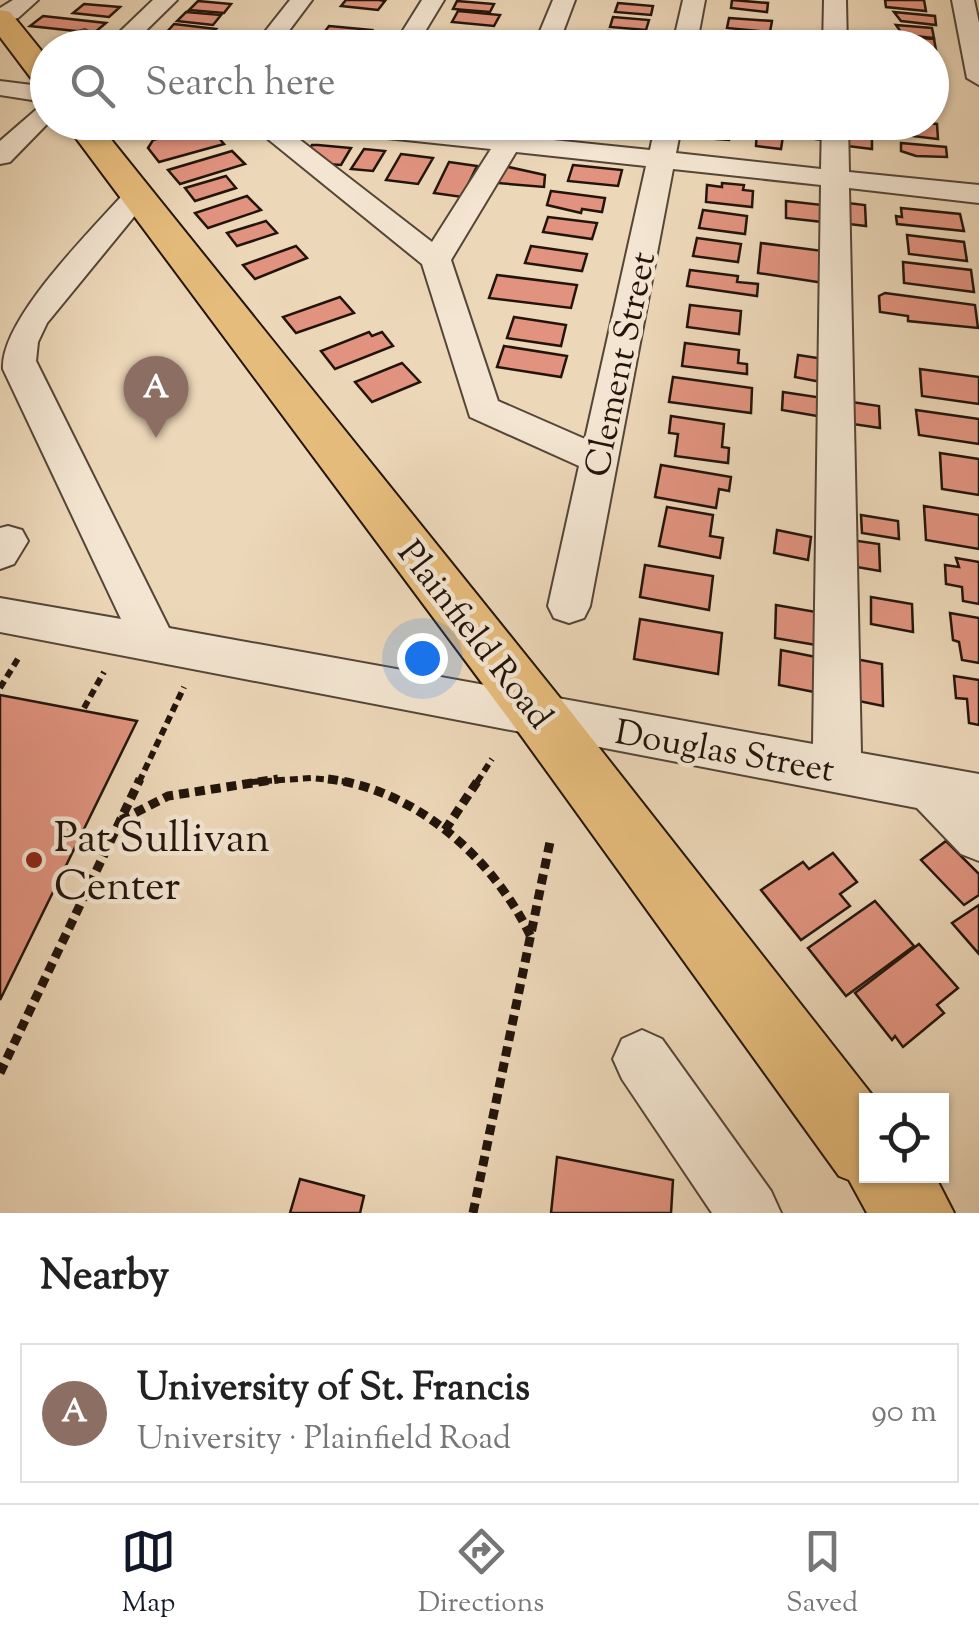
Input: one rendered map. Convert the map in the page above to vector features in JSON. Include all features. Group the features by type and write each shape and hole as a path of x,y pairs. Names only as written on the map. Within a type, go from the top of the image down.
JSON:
{"main road":[{"path":"0,17 30,56"},
{"name":"Plainfield Road","path":"94,140 540,716 859,1140"},
{"path":"891,1183 914,1213"}],"street":[{"path":"0,17 27,0"},
{"path":"134,30 166,0"},
{"path":"277,30 301,0"},
{"path":"414,30 433,0"},
{"path":"552,30 564,0"},
{"path":"688,30 694,0"},
{"path":"834,0 835,30"},
{"path":"963,0 979,78"},
{"path":"0,88 30,92"},
{"path":"0,156 12,130"},
{"path":"283,140 436,260 483,408 598,460"},
{"path":"436,260 508,140"},
{"path":"551,140 662,160 979,194"},
{"name":"Clement Street","path":"569,606 666,140"},
{"path":"835,140 837,771"},
{"path":"137,196 34,318 22,337 18,356 20,370 155,644"},
{"name":"Douglas Street","path":"0,615 979,797"},
{"path":"930,788 979,837"},
{"path":"642,1060 748,1213"}],"path":[{"path":"0,688 19,657"},
{"path":"84,708 104,672"},
{"path":"0,1073 3,1059 184,687"},
{"path":"445,830 492,759"},
{"path":"121,820 131,811 180,793 287,780 366,786 445,830 479,857 503,885 531,936"},
{"path":"472,1213 550,842"}],"building":[{"path":"346,0 385,1 378,10 341,6"},
{"path":"732,0 768,3 767,12 731,8"},
{"path":"885,0 924,0 926,11 886,7"},
{"path":"198,1 231,4 224,13 189,10"},
{"path":"457,1 494,4 490,12 453,9"},
{"path":"618,3 653,6 651,15 615,12"},
{"path":"84,4 120,7 109,17 73,13"},
{"path":"458,11 500,15 494,26 452,22"},
{"path":"186,12 221,15 213,25 177,21"},
{"path":"894,12 935,16 936,25 901,21"},
{"path":"43,16 106,23 98,30 30,26"},
{"path":"613,17 649,20 646,30 610,27"},
{"path":"729,18 772,21 770,30 727,28"},
{"path":"174,24 216,29 215,30 169,30"},
{"path":"896,25 932,30 900,30"},
{"path":"329,26 372,30 326,30"},
{"path":"153,140 221,140 224,144 159,162 148,148"},
{"path":"756,140 782,140 781,149 756,146"},
{"path":"846,140 872,140 872,149 847,146"},
{"path":"901,143 946,147 947,157 916,156 901,151"},
{"path":"312,145 351,148 341,165 313,163 307,152"},
{"path":"364,149 385,151 373,171 351,169"},
{"path":"232,151 245,164 180,184 168,170"},
{"path":"401,154 433,158 418,184 386,180"},
{"path":"449,162 477,166 462,197 434,193"},
{"path":"573,165 622,170 618,186 568,181"},
{"path":"504,166 545,175 544,187 497,183"},
{"path":"226,176 236,188 195,201 185,188"},
{"path":"722,183 744,185 743,190 753,191 752,207 706,202 707,185 722,187"},
{"path":"551,191 605,198 602,212 582,209 581,213 547,205"},
{"path":"247,196 261,210 208,228 195,213"},
{"path":"786,201 823,205 823,222 786,218"},
{"path":"839,202 865,205 866,226 840,223"},
{"path":"901,208 960,214 964,231 897,224 896,216 902,217"},
{"path":"703,210 747,216 745,234 699,228"},
{"path":"548,217 597,223 592,239 543,232"},
{"path":"266,221 277,233 237,246 227,233"},
{"path":"907,235 964,242 967,261 909,254"},
{"path":"697,238 741,244 738,262 693,256"},
{"path":"761,243 823,251 824,283 758,273"},
{"path":"296,246 307,258 255,279 243,265"},
{"path":"531,246 587,254 582,271 525,263"},
{"path":"903,262 971,270 974,292 904,283"},
{"path":"690,270 738,276 737,282 758,284 757,296 687,286"},
{"path":"497,275 577,285 571,308 489,298"},
{"path":"885,293 975,305 978,328 908,321 908,316 880,312 879,296"},
{"path":"340,297 354,313 296,333 283,317"},
{"path":"690,305 741,311 739,334 687,327"},
{"path":"514,317 566,325 561,346 507,338"},
{"path":"369,332 372,336 382,332 393,346 335,369 321,351"},
{"path":"685,343 739,350 738,363 747,364 747,374 682,366"},
{"path":"504,346 567,356 561,377 497,367"},
{"path":"798,355 824,359 821,382 795,377"},
{"path":"402,363 420,382 372,402 355,382"},
{"path":"920,369 979,377 979,404 922,396"},
{"path":"673,377 752,388 751,413 669,402"},
{"path":"783,392 823,398 823,417 782,410"},
{"path":"845,401 879,406 880,428 846,423"},
{"path":"916,410 979,419 979,444 919,435"},
{"path":"671,416 724,424 722,447 729,448 728,463 675,456 678,434 669,433"},
{"path":"940,453 979,459 979,495 942,489"},
{"path":"661,465 731,477 729,491 719,489 716,508 655,497"},
{"path":"924,506 979,515 979,549 926,540"},
{"path":"667,507 713,515 710,536 723,538 720,558 659,546"},
{"path":"861,515 898,521 899,539 862,533"},
{"path":"777,530 811,537 808,560 774,553"},
{"path":"844,539 879,544 880,571 845,565"},
{"path":"956,558 979,562 979,604 963,601 962,587 946,584 945,565 959,567"},
{"path":"645,565 713,576 709,610 640,597"},
{"path":"871,597 912,604 913,632 871,624"},
{"path":"776,605 816,612 816,645 775,638"},
{"path":"950,613 979,618 979,663 962,660 959,642 953,640"},
{"path":"640,619 722,633 718,674 634,659"},
{"path":"781,650 821,658 819,693 779,685"},
{"path":"845,657 882,664 883,706 844,698"},
{"path":"954,676 979,680 979,725 969,723 967,699 956,698"},
{"name":"Pat Sullivan Center","path":"0,695 137,721 0,1000"},
{"path":"946,841 979,874 979,895 964,905 921,860"},
{"path":"833,853 857,882 840,894 850,906 801,940 761,890 803,862 809,869"},
{"path":"875,901 914,946 846,996 808,948"},
{"path":"979,905 979,954 952,923"},
{"path":"919,944 958,988 937,1005 944,1013 903,1047 895,1036 892,1040 855,993"},
{"path":"557,1157 673,1180 671,1213 551,1213"},
{"path":"300,1179 364,1196 360,1213 290,1213"}],"place":[{"name":"University of St. Francis","path":"156,438"},
{"name":"Pat Sullivan Center","path":"34,860"}]}
